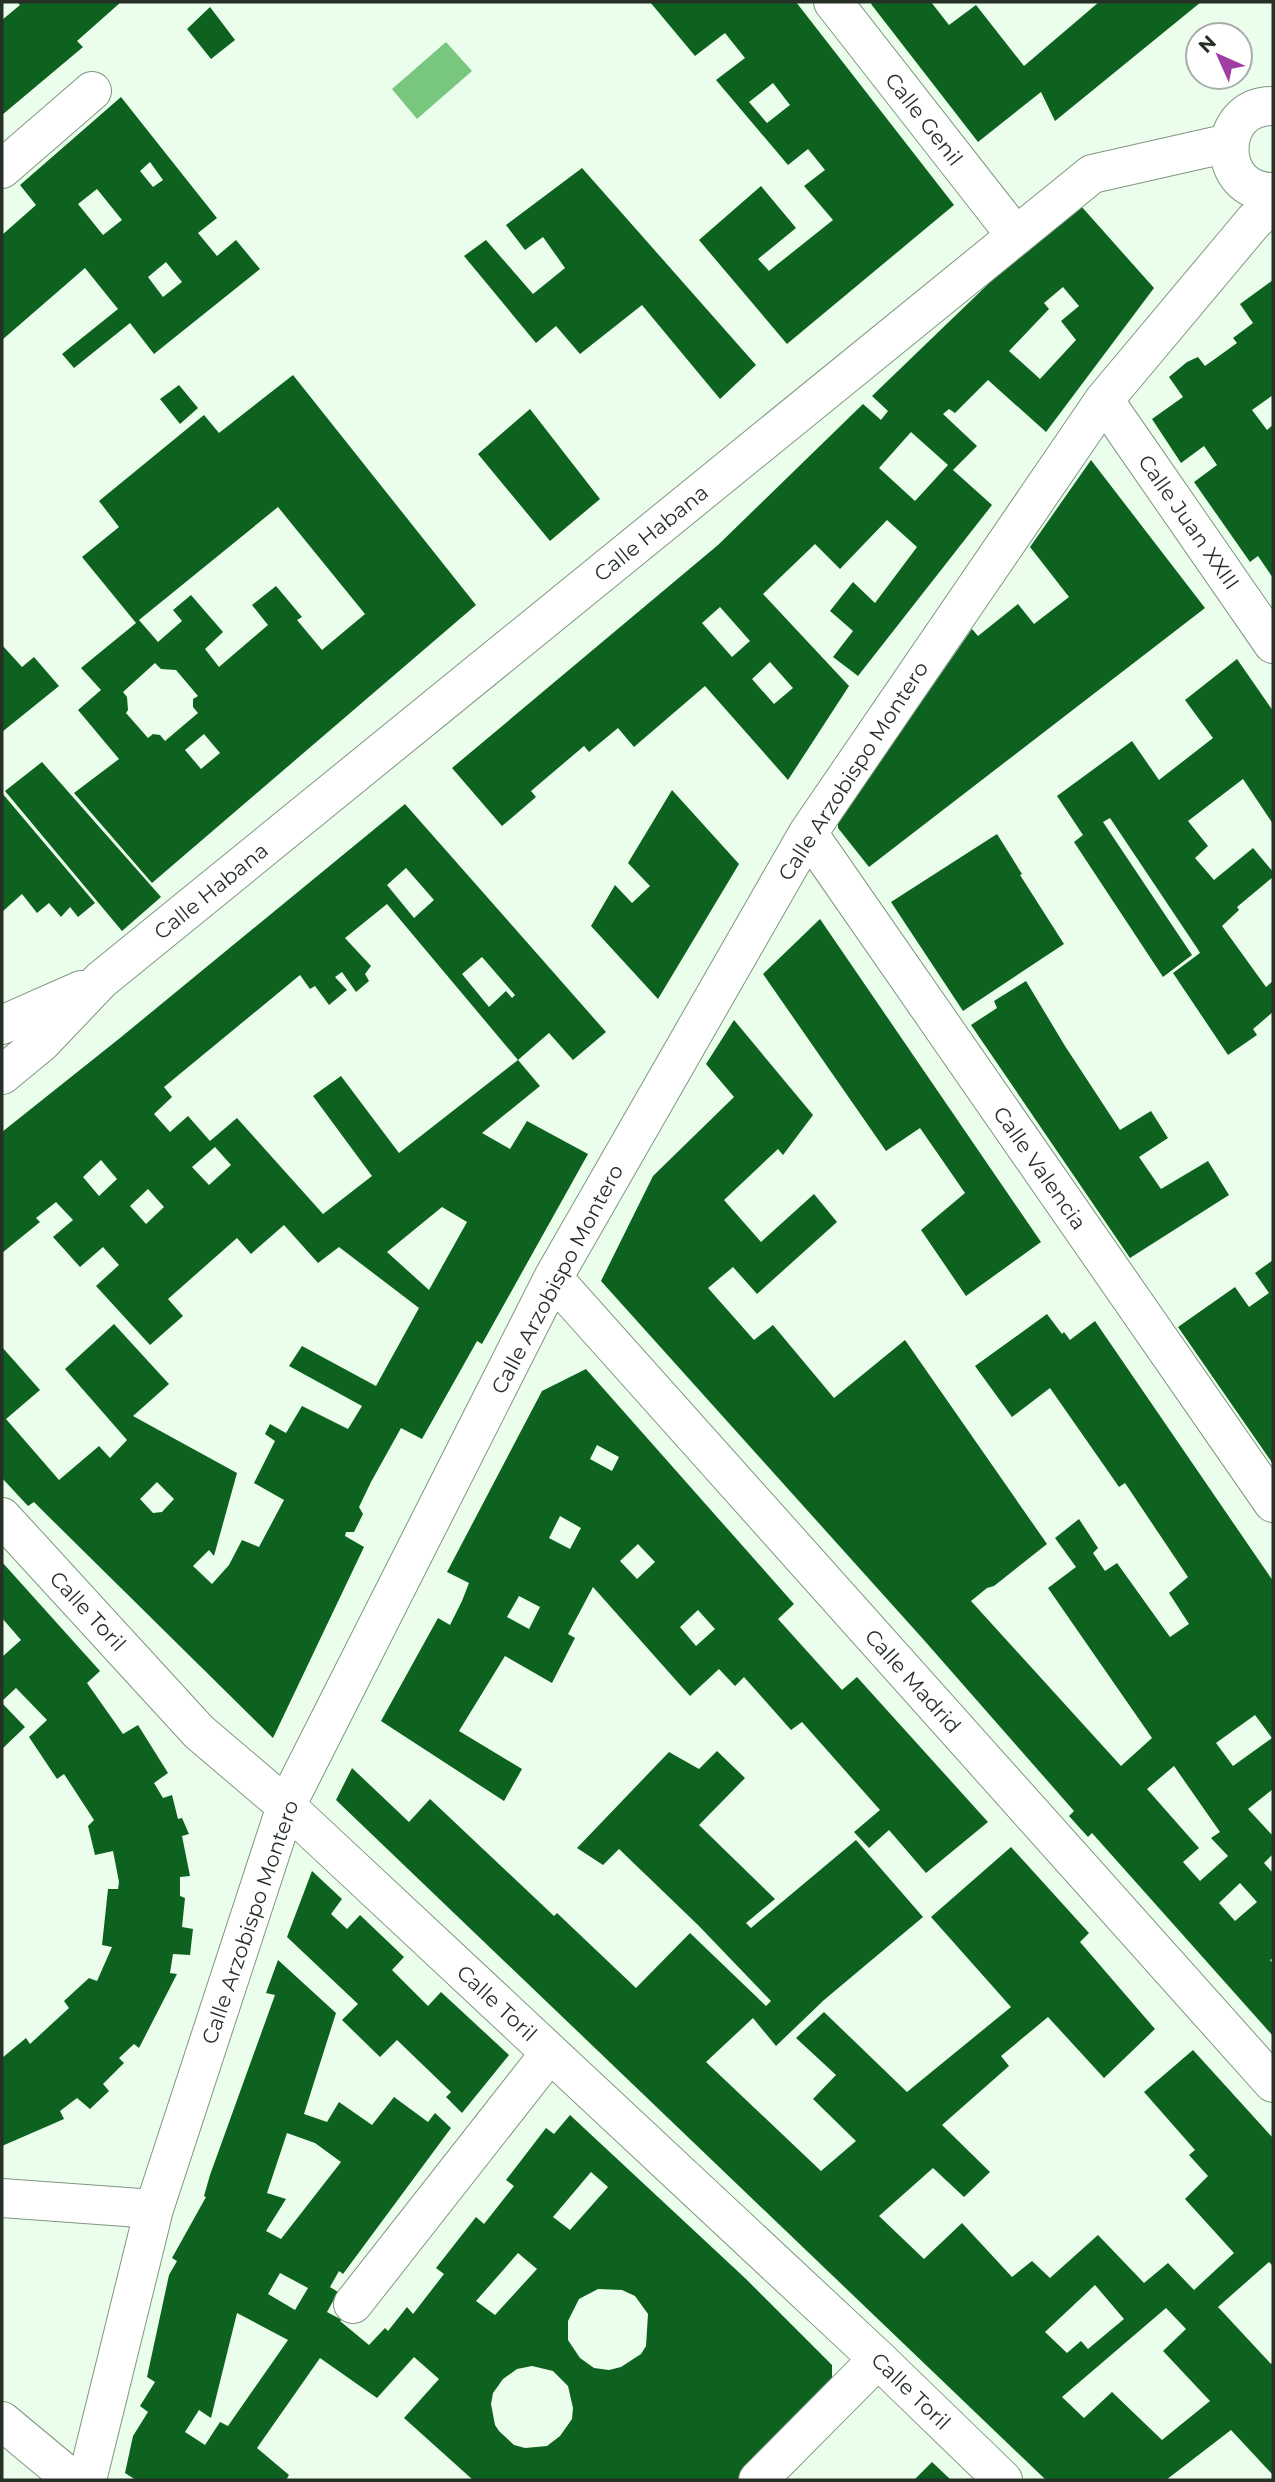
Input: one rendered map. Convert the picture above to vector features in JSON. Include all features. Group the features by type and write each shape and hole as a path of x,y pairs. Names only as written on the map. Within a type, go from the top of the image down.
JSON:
{"street":[{"name":"Calle Genil","path":"833,2 1016,236"},
{"path":"2,169 92,91"},
{"path":"1273,106 1249,112 1238,122 1229,143 1232,167 1241,179 1252,187 1273,192"},
{"name":"Calle Habana","path":"2,1075 41,1042 102,980 1092,174 1229,143"},
{"name":"Calle Arzobispo Montero","path":"87,2480 154,2209 286,1806 553,1279 808,833 1104,400 1254,221 1273,204"},
{"name":"Calle Juan XXIII","path":"1104,400 1273,644"},
{"name":"Calle Valencia","path":"808,833 1273,1503"},
{"name":"Calle Habana","path":"2,1025 102,980"},
{"name":"Calle Madrid","path":"553,1279 1273,2083"},
{"name":"Calle Toril","path":"2,1517 199,1732 286,1806 878,2358 1003,2480"},
{"path":"353,2304 550,2053"},
{"path":"2,2198 154,2209"},
{"path":"758,2480 878,2358"},
{"path":"2,2421 73,2480"}],"shaded area":[{"path":"446,42 472,71 417,119 392,89"}],"building":[{"path":"17,2 121,2 77,41 83,47 2,115 2,20 20,5"},
{"path":"650,2 796,2 954,205 787,344 699,240 761,186 796,228 758,259 769,271 833,220 804,186 825,170 808,149 788,165 716,80 745,58 725,33 695,56","holes":["773,83 790,105 767,123 749,102"]},
{"path":"931,2 949,25 976,5 1024,66 1099,2 1201,2 1055,121 1041,92 978,142 871,4"},
{"path":"210,7 235,40 211,59 187,29"},
{"path":"121,97 217,218 198,233 217,256 236,240 260,269 154,354 130,323 74,368 62,354 118,309 85,268 2,340 2,235 36,205 20,185","holes":["150,162 163,180 153,187 140,171","97,189 122,220 103,235 78,204","166,262 182,282 163,297 148,277"]},
{"path":"582,168 756,365 720,399 642,305 580,354 556,326 536,343 464,256 486,240 533,294 565,268 543,237 525,250 506,225"},
{"path":"1081,206 1154,288 1046,432 988,380 955,413 949,409 943,414 977,446 953,470 992,505 858,676 833,657 853,631 830,611 853,582 875,603 917,547 887,520 840,569 815,544 763,594 849,686 788,780 705,686 634,747 618,728 589,752 584,746 531,791 536,797 502,826 452,768 718,545 863,404 881,420 888,411 872,396 1010,263","holes":["1063,287 1079,306 1061,321 1076,340 1040,379 1009,351 1049,309 1044,303","911,432 948,465 915,501 879,468","720,607 750,641 732,657 702,623","770,662 793,688 774,704 752,679"]},
{"path":"1273,280 1273,395 1252,410 1267,430 1273,425 1273,578 1258,556 1250,562 1194,482 1217,465 1204,446 1181,463 1152,419 1183,397 1169,377 1187,362 1198,357 1205,366 1237,343 1233,338 1253,323 1240,304"},
{"path":"293,375 476,605 152,883 74,793 119,759 78,710 101,690 81,668 136,623 82,557 119,527 99,501 204,415 219,433","holes":["278,507 365,614 322,650 297,620 302,617 276,586 252,605 268,625 219,667 205,649 223,632 191,595 173,610 182,621 158,642 139,620","155,663 161,669 176,670 198,696 193,699 193,707 198,713 165,741 160,735 153,734 148,738 126,713 127,697 123,692","204,734 220,753 201,769 185,750"]},
{"path":"179,385 198,408 180,424 160,399"},
{"path":"530,409 600,499 550,541 478,454"},
{"path":"1091,460 1205,608 869,867 838,828 838,822 972,629 978,636 1018,604 1034,624 1069,597 1030,547"},
{"path":"2,645 22,667 34,657 59,686 2,732"},
{"path":"1237,659 1273,711 1273,824 1243,779 1188,821 1208,846 1195,858 1214,880 1253,848 1273,872 1273,877 1237,907 1239,910 1222,926 1266,987 1273,981 1273,1012 1253,1029 1257,1035 1228,1055 1173,973 1200,953 1197,948 1110,818 1103,822 1192,955 1163,977 1074,842 1083,835 1057,796 1132,741 1159,780 1213,738 1185,700"},
{"path":"42,762 161,897 122,931 5,791"},
{"path":"672,790 739,864 658,999 591,926 615,885 632,903 650,886 628,863"},
{"path":"2,793 95,903 78,917 70,907 61,917 49,903 37,913 22,894 2,912"},
{"path":"405,804 606,1032 573,1060 549,1033 518,1060 540,1086 482,1133 510,1149 527,1121 588,1154 482,1344 477,1341 422,1439 401,1428 371,1482 359,1507 363,1514 354,1532 346,1532 345,1536 364,1547 273,1738 34,1502 28,1506 2,1478 2,1347 40,1390 6,1419 59,1480 99,1446 110,1458 127,1440 65,1369 114,1324 169,1384 133,1416 237,1473 214,1556 209,1550 193,1566 212,1584 229,1565 242,1540 259,1547 284,1500 254,1483 275,1441 265,1434 270,1424 286,1433 302,1406 348,1429 362,1406 289,1366 302,1346 376,1386 419,1308 339,1247 318,1263 284,1225 251,1254 237,1238 168,1299 183,1316 150,1345 96,1286 119,1265 103,1247 80,1267 53,1237 73,1220 56,1202 36,1218 40,1222 2,1253 2,1132","holes":["406,868 434,900 414,918 387,885","387,904 518,1060 399,1153 341,1076 313,1096 372,1176 323,1214 237,1118 210,1141 188,1116 170,1132 154,1114 172,1097 164,1087 300,975 310,989 315,986 329,1005 347,990 335,977 342,972 356,992 369,981 365,974 371,966 345,938","482,957 515,995 512,998 506,991 489,1007 462,974","215,1147 231,1165 209,1185 192,1167","101,1160 117,1179 99,1196 83,1177","148,1189 164,1207 146,1224 130,1206","442,1207 467,1222 429,1290 387,1252","157,1482 174,1499 162,1512 153,1513 140,1499"]},
{"path":"997,834 1064,944 963,1011 891,902"},
{"path":"820,919 1041,1242 966,1296 921,1230 965,1193 920,1128 886,1151 763,974"},
{"path":"1026,981 1120,1130 1151,1111 1168,1138 1139,1157 1161,1189 1208,1161 1229,1195 1130,1258 971,1025 997,1008 994,1001"},
{"path":"734,1020 813,1115 783,1155 778,1149 724,1200 761,1242 814,1194 837,1222 757,1294 733,1267 708,1288 754,1340 773,1325 834,1398 905,1340 1047,1544 971,1601 1121,1766 1152,1738 1048,1588 1076,1567 1055,1538 1079,1519 1098,1548 1093,1553 1105,1571 1117,1563 1170,1637 1189,1624 1169,1593 1188,1577 1125,1483 1119,1487 1050,1388 1012,1417 975,1366 1047,1314 1070,1340 1095,1321 1273,1581 1273,1789 1248,1809 1273,1836 1273,1854 1264,1863 1273,1873 1273,1958 1270,1960 1273,1964 1273,2036 1092,1833 1088,1837 1069,1816 1074,1811 601,1281 653,1176 734,1097 706,1064","holes":["1255,1715 1272,1738 1233,1766 1216,1743","1174,1766 1220,1832 1211,1838 1228,1856 1200,1881 1183,1862 1199,1848 1147,1789","1240,1883 1257,1902 1235,1921 1219,1903"]},
{"path":"1273,1260 1273,1464 1178,1327 1235,1287 1249,1307 1269,1293 1255,1273"},
{"path":"586,1369 794,1604 778,1619 842,1690 857,1677 988,1822 926,1873 889,1830 869,1848 854,1832 880,1810 802,1722 791,1730 744,1677 735,1686 719,1669 690,1696 593,1587 568,1634 575,1638 552,1683 505,1656 459,1731 522,1769 504,1801 381,1721 438,1618 450,1625 462,1601 469,1583 447,1572 542,1391","holes":["597,1445 619,1457 612,1471 590,1459","560,1516 581,1528 570,1549 549,1538","638,1544 655,1562 637,1579 620,1561","519,1596 540,1607 529,1629 507,1617","698,1610 715,1629 696,1646 680,1627"]},
{"path":"2,1562 100,1671 87,1683 123,1734 138,1725 168,1773 154,1783 163,1798 172,1795 178,1819 182,1818 189,1834 182,1836 190,1876 180,1877 180,1896 185,1898 182,1927 193,1929 190,1955 173,1954 170,1973 177,1974 139,2048 134,2044 119,2058 124,2063 103,2084 109,2091 90,2109 77,2098 60,2111 64,2119 2,2146 2,2058 26,2038 30,2044 69,2008 64,2001 89,1978 97,1981 112,1947 102,1945 108,1889 118,1889 119,1882 113,1851 95,1855 88,1826 94,1820 64,1774 57,1779 29,1737 47,1720 16,1688 2,1701 2,1657 21,1640 2,1618"},
{"path":"2,1703 25,1727 2,1749"},
{"path":"717,1751 745,1778 699,1825 775,1899 746,1923 751,1928 856,1840 923,1917 824,2000 776,2046 753,2018 706,2062 821,2171 856,2141 813,2099 836,2075 796,2038 824,2012 907,2092 1011,2007 931,1917 1011,1847 1089,1933 1080,1942 1155,2029 1104,2078 1048,2017 1001,2056 1009,2066 942,2125 990,2172 964,2197 933,2168 879,2216 924,2259 962,2223 1012,2277 1032,2261 1050,2278 1098,2235 1144,2283 1168,2263 1194,2290 1234,2253 1185,2199 1208,2176 1189,2155 1195,2150 1144,2092 1193,2050 1273,2138 1273,2266 1269,2262 1218,2307 1271,2364 1273,2362 1273,2475 1231,2430 1166,2480 1046,2480 336,1800 352,1768 409,1822 430,1799 554,1916 557,1913 636,1988 690,1933 766,2006 771,2001 698,1925 619,1849 603,1865 577,1848 669,1752 699,1769","holes":["1095,2285 1124,2319 1088,2349 1081,2341 1067,2353 1045,2332","1166,2308 1186,2329 1163,2351 1210,2401 1162,2440 1112,2392 1084,2418 1062,2397"]},
{"path":"312,1871 342,1899 331,1914 347,1929 360,1915 404,1957 392,1970 428,2006 441,1992 509,2055 462,2113 446,2097 451,2092 397,2040 380,2057 342,2020 358,2004 287,1937"},
{"path":"278,1960 336,2013 304,2114 327,2122 339,2102 372,2125 394,2097 428,2122 435,2113 451,2128 343,2274 339,2271 330,2287 338,2292 327,2312 342,2320 340,2321 369,2345 385,2328 388,2331 407,2307 413,2314 444,2274 436,2268 476,2217 484,2224 514,2186 506,2180 546,2128 554,2134 570,2115 746,2279 832,2365 832,2388 738,2480 473,2480 404,2418 439,2379 414,2357 377,2398 320,2358 257,2448 289,2475 286,2480 136,2480 125,2473 133,2436 148,2412 140,2406 155,2382 147,2377 169,2275 177,2261 172,2258 206,2197 204,2196 210,2175 275,1995 266,1993","holes":["287,2133 315,2143 341,2162 281,2239 266,2231 286,2199 267,2193","591,2172 608,2187 570,2230 553,2217","518,2253 537,2269 495,2315 476,2301","280,2273 308,2288 295,2310 268,2294","598,2289 622,2290 635,2296 648,2314 646,2346 641,2354 621,2367 609,2370 594,2368 580,2358 568,2340 568,2321 579,2299","237,2313 288,2340 228,2426 220,2422 205,2445 185,2432 199,2410 211,2418","532,2366 553,2371 568,2386 573,2408 572,2419 560,2436 547,2446 525,2448 514,2445 499,2431 495,2425 491,2404 493,2393 503,2379 517,2369"]},
{"path":"932,2462 951,2480 914,2480"}]}
